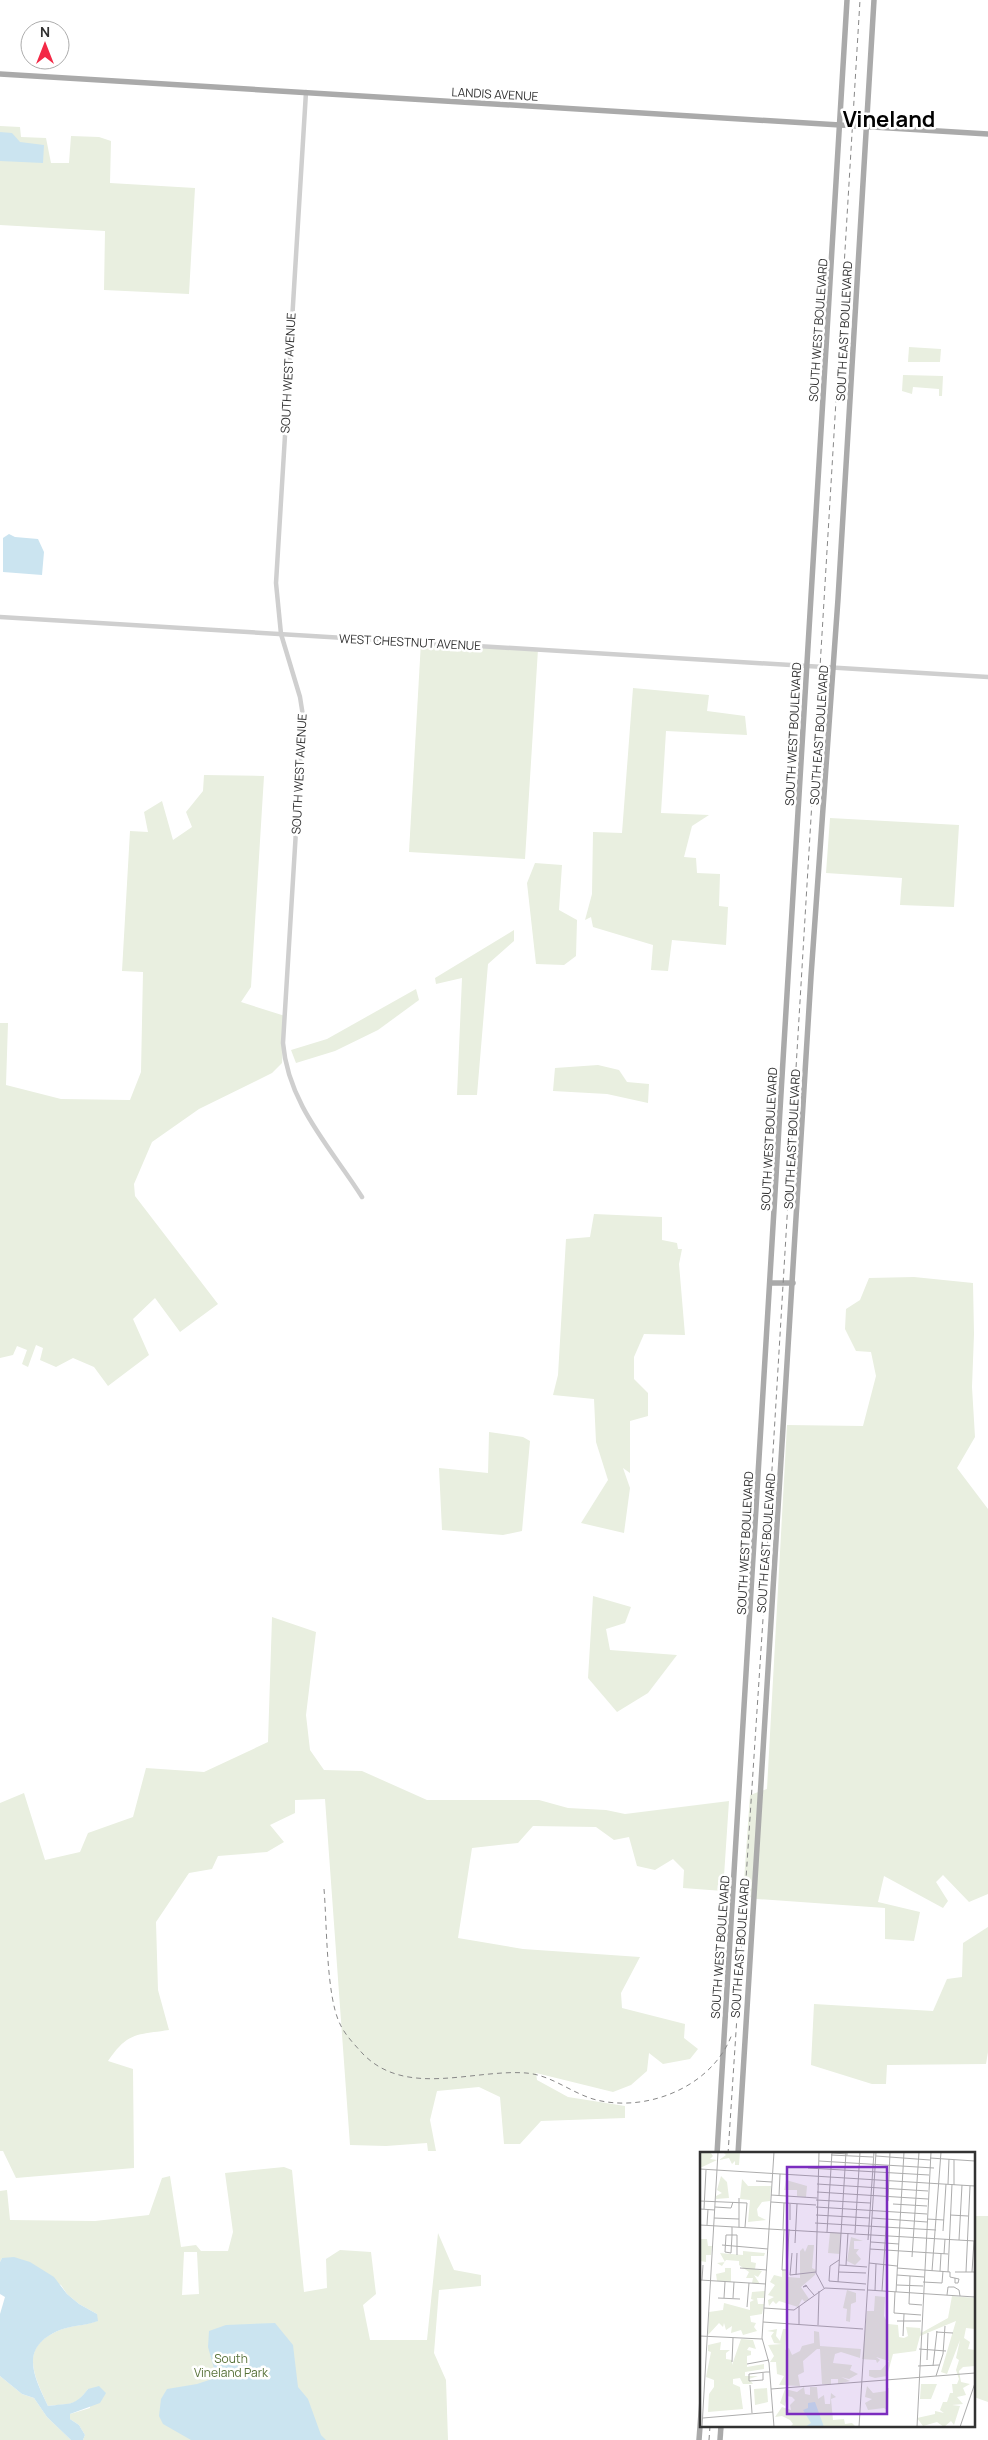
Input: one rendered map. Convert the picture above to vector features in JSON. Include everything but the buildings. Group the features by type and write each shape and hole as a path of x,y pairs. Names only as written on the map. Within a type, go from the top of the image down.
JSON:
{"main road":[{"name":"SOUTH WEST BOULEVARD","path":"717,2152 847,0"},
{"name":"SOUTH EAST BOULEVARD","path":"738,2152 874,0"},
{"name":"LANDIS AVENUE","path":"0,74 988,134"},
{"path":"771,1283 793,1283"},
{"path":"699,2440 700,2427"}],"street":[{"name":"SOUTH WEST AVENUE","path":"306,92 278,541 277,603 281,634 300,697 303,716 284,1051 292,1085 300,1105 362,1197"},
{"name":"WEST CHESTNUT AVENUE","path":"0,617 988,677"}],"green space":[{"path":"0,126 20,127 21,137 46,138 51,163 69,163 71,136 99,137 111,141 110,183 195,188 189,294 104,290 105,231 0,225"},
{"path":"909,347 941,349 940,362 908,362"},
{"path":"903,375 943,376 942,396 939,396 939,389 913,387 912,394 902,391"},
{"path":"421,642 538,649 525,859 409,852"},
{"path":"633,688 709,695 707,711 745,716 747,735 666,731 661,813 709,815 692,826 684,857 696,858 697,873 720,874 719,906 728,907 726,945 672,940 668,971 651,970 653,945 593,927 591,917 585,920 592,894 593,832 622,833"},
{"path":"204,775 264,776 251,987 241,1002 285,1016 282,1063 272,1073 199,1109 152,1142 134,1184 135,1196 218,1304 180,1332 155,1298 133,1319 149,1355 108,1386 94,1367 73,1358 56,1367 40,1360 43,1348 36,1345 28,1367 22,1364 27,1350 17,1346 13,1355 0,1358 0,1023 8,1023 6,1085 61,1099 130,1100 141,1072 143,972 122,971 130,831 148,832 144,812 162,801 173,840 192,827 186,812 203,791"},
{"path":"830,818 959,825 954,907 900,905 902,878 826,873"},
{"path":"535,863 562,865 559,910 577,920 576,956 564,965 536,964 527,883"},
{"path":"514,930 514,941 488,964 477,1095 457,1095 462,978 436,984 435,978"},
{"path":"416,989 419,1000 378,1030 335,1051 296,1063 291,1050 327,1039"},
{"path":"598,1065 619,1070 627,1082 649,1084 648,1103 607,1094 553,1091 555,1068"},
{"path":"594,1214 662,1217 662,1240 677,1243 678,1249 682,1249 679,1264 685,1335 644,1334 634,1357 634,1379 648,1393 648,1416 630,1421 630,1473 623,1468 630,1488 624,1533 581,1523 608,1480 596,1442 594,1399 553,1395 558,1375 566,1239 590,1237"},
{"path":"914,1277 973,1283 972,1387 975,1437 957,1468 988,1509 988,1894 969,1902 943,1875 936,1882 948,1901 943,1908 884,1876 878,1902 920,1912 914,1941 885,1939 885,1908 757,1899 743,1895 750,1795 767,1789 787,1425 863,1426 876,1376 871,1352 856,1351 845,1329 846,1309 860,1300 869,1278"},
{"path":"489,1432 523,1437 530,1441 522,1531 503,1535 442,1530 439,1468 488,1473"},
{"path":"593,1596 631,1607 625,1623 606,1629 610,1650 677,1655 648,1693 617,1712 588,1678"},
{"path":"272,1617 316,1632 306,1715 310,1750 324,1770 362,1771 427,1800 539,1800 568,1808 606,1810 625,1814 729,1801 723,1891 683,1888 684,1870 673,1859 655,1870 637,1866 629,1837 614,1840 596,1827 533,1826 518,1843 472,1848 458,1938 523,1949 640,1957 621,1993 622,2008 685,2024 684,2038 698,2049 690,2059 663,2064 649,2053 647,2071 631,2085 613,2092 536,2073 537,2080 568,2097 625,2106 625,2118 541,2121 520,2144 504,2144 500,2097 479,2087 437,2091 430,2120 436,2151 428,2151 427,2143 386,2146 350,2145 325,1799 295,1800 295,1813 270,1825 284,1842 267,1852 218,1856 212,1869 189,1873 156,1922 158,1990 169,2030 134,2036 121,2045 108,2061 133,2069 134,2168 16,2178 3,2151 0,2151 0,1803 24,1793 45,1860 80,1852 88,1833 133,1817 146,1768 204,1772 268,1742"},
{"path":"988,1927 988,2052 986,2064 887,2065 886,2084 872,2084 811,2065 814,2004 933,2011 947,1979 962,1977 963,1943"},
{"name":"South Vineland Park","path":"284,2167 292,2170 304,2292 327,2288 326,2259 340,2250 371,2252 376,2294 363,2305 370,2340 427,2340 438,2233 454,2270 481,2275 481,2286 439,2290 434,2353 446,2380 448,2440 83,2440 85,2435 79,2425 70,2419 70,2414 90,2408 88,2389 79,2399 71,2404 48,2406 38,2383 33,2363 34,2353 38,2345 47,2337 60,2330 97,2321 97,2314 79,2304 67,2294 61,2285 2,2258 0,2262 0,2191 7,2190 10,2220 95,2221 149,2215 162,2178 170,2176 181,2247 196,2245 201,2251 228,2251 233,2232 225,2173","holes":["184,2252 197,2252 199,2294 182,2295"]},
{"path":"976,2216 988,2216 988,2402 976,2398"},
{"path":"0,2376 22,2394 34,2398 47,2417 71,2440 0,2440"}],"water":[{"path":"0,132 12,133 20,142 44,145 43,163 0,161"},
{"path":"9,534 15,537 38,539 44,552 42,575 3,572 3,538"},
{"path":"14,2257 30,2262 54,2277 67,2294 79,2304 97,2314 98,2321 65,2328 47,2337 34,2353 34,2373 48,2406 71,2403 79,2399 88,2389 99,2386 106,2393 100,2403 70,2414 70,2419 79,2425 85,2435 83,2440 71,2440 47,2417 34,2398 22,2394 0,2376 0,2314 5,2297 0,2294 0,2262 2,2258"},
{"path":"275,2323 293,2345 298,2387 308,2399 321,2435 326,2440 191,2440 163,2424 159,2416 161,2399 167,2389 197,2384 212,2379 215,2372 208,2347 209,2331 226,2325"}],"railway":[{"path":"728,2152 763,1619 860,0"},
{"path":"324,1889 328,1959 335,2012 347,2036 363,2054 380,2067 399,2075 419,2078 441,2078 506,2073 535,2074 593,2099 613,2103 634,2103 655,2099 675,2092 693,2082 710,2069 723,2053 732,2034"},
{"path":"709,2440 710,2428"}],"district":[{"name":"Vineland","path":"889,119"}]}
